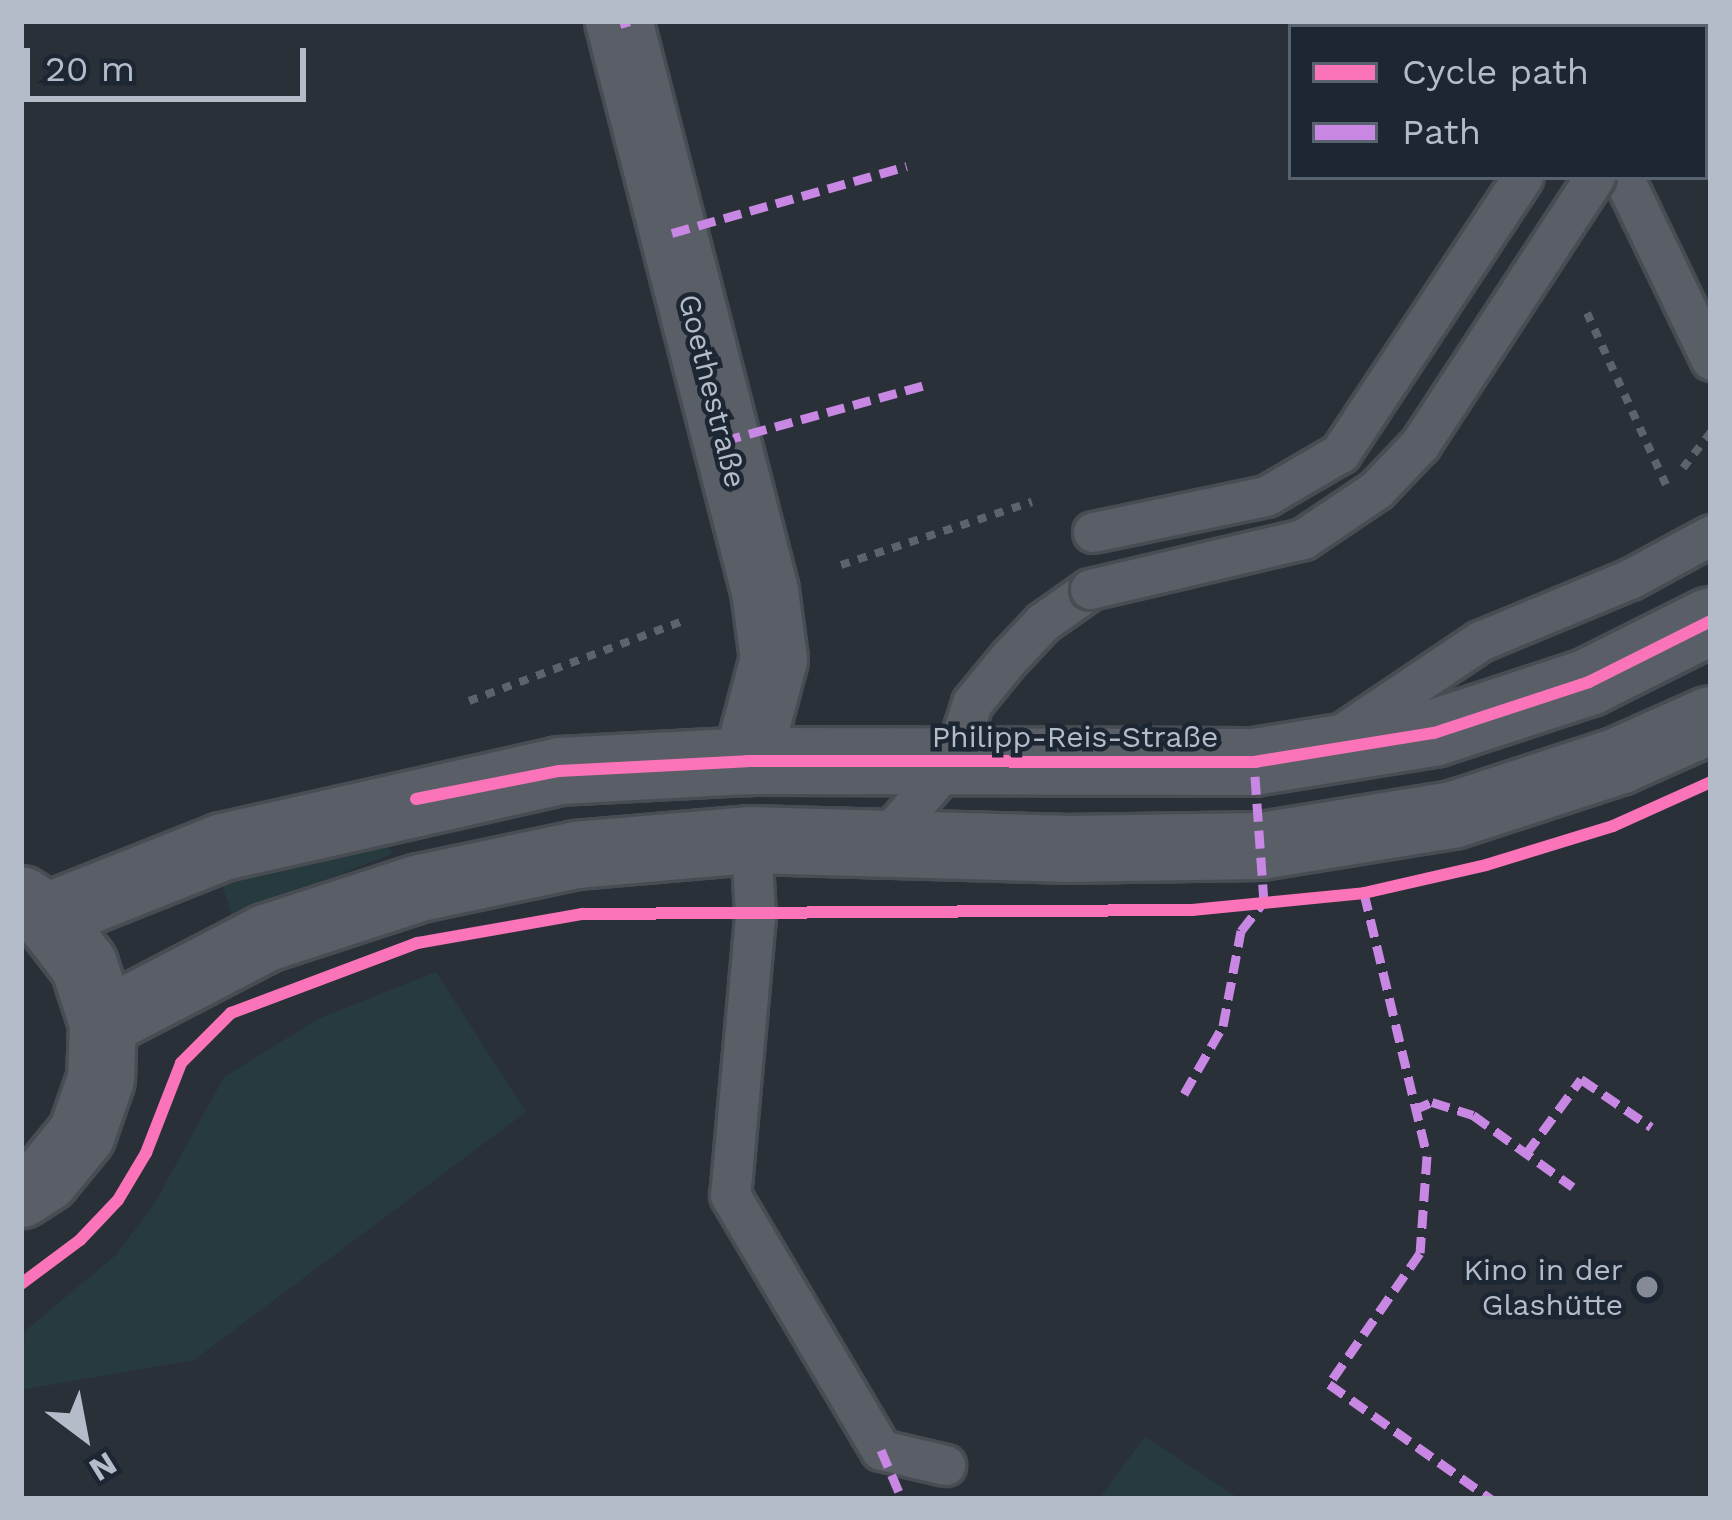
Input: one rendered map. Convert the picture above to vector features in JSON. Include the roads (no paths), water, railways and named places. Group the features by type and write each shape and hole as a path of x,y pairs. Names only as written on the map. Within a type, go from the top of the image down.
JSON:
{"street":[{"name":"Goethestraße","path":"620,21 765,591 774,659 747,761"},
{"name":"Philipp-Reis-Straße","path":"34,909 223,847 559,771 747,761 1254,762 1434,733 1567,689 1711,621"},
{"path":"103,1023 266,938 420,888 576,855 751,840 1262,846 1454,815 1621,760 1711,720"},
{"path":"21,1194 46,1178 82,1134 101,1079 103,1023 84,965 34,909"}],"lane":[{"path":"1093,532 1266,496 1340,453 1521,180"},
{"path":"880,844 954,759 972,703 1043,622 1090,589 1303,539 1376,490 1420,444 1593,180"},
{"path":"1624,180 1711,359"},
{"path":"1315,752 1480,641 1630,579 1711,536"},
{"path":"1621,760 1711,683"},
{"path":"751,840 755,917 730,1195 881,1450 946,1465"}],"place":[{"name":"Kino in der Glashütte","path":"1647,1287"}]}
